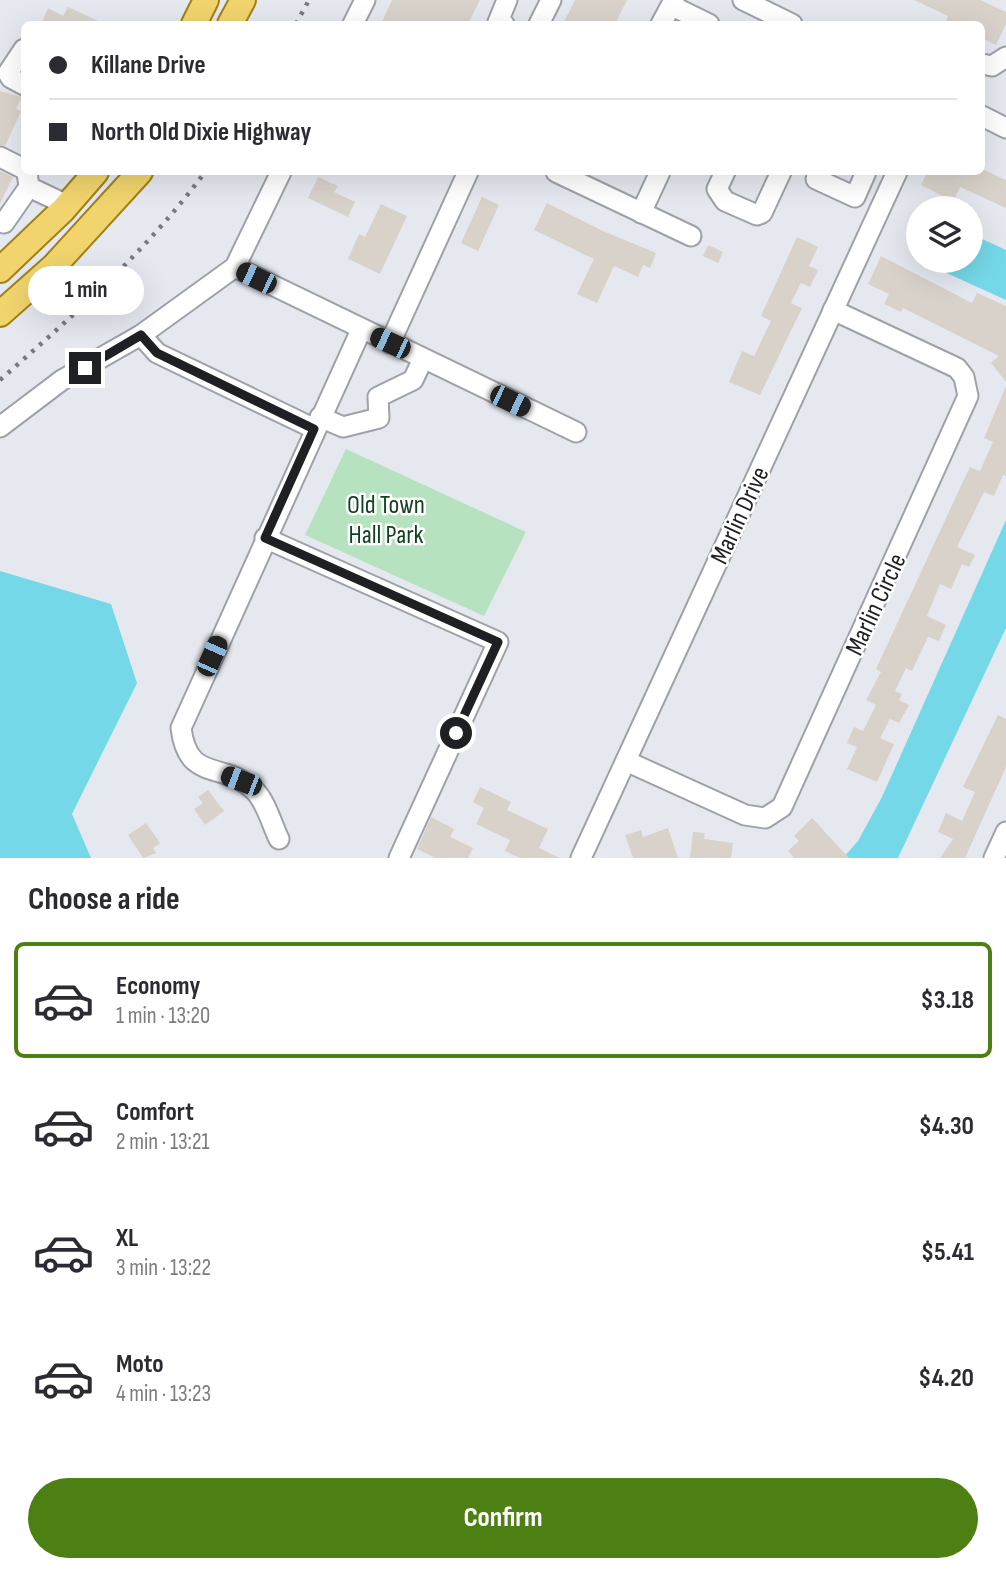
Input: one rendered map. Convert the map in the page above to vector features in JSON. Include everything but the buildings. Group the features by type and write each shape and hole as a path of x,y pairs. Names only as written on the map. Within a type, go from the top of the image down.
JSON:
{"main road":[{"path":"196,21 206,0"},
{"path":"232,21 243,0"},
{"path":"0,270 36,238 93,175"},
{"path":"0,314 54,266 137,175"}],"street":[{"path":"354,21 365,0"},
{"path":"500,21 507,0"},
{"path":"540,21 551,0"},
{"path":"663,21 673,3 704,21"},
{"path":"750,11 782,21"},
{"path":"21,54 8,73 10,78 21,84"},
{"path":"985,65 992,66 1006,57"},
{"path":"985,118 1006,128"},
{"path":"0,157 21,172"},
{"path":"0,427 62,380 141,335 235,268 280,175"},
{"path":"390,343 467,175"},
{"path":"568,175 691,236"},
{"path":"641,212 659,175"},
{"path":"724,175 717,189 721,196 757,215 762,213 780,175"},
{"path":"818,175 816,179 855,197 865,175"},
{"name":"Marlin Drive","path":"581,858 896,175"},
{"path":"36,238 2,222 27,176 67,205"},
{"path":"235,268 576,432"},
{"name":"Marlin Circle","path":"626,761 745,816 765,818 782,807 968,396 964,376 957,369 833,310"},
{"path":"279,839 256,791 241,781 194,763 184,748 181,728 361,330"},
{"path":"141,335 157,353 317,423 343,427 379,418 377,397 413,380 423,359"},
{"path":"265,538 498,642 399,858"},
{"path":"994,858 1006,832"}],"green space":[{"name":"Old Town Hall Park","path":"346,449 526,532 484,616 305,535"}],"water":[{"path":"983,239 1006,250 1006,300 946,273 983,273"},
{"path":"1006,520 1006,628 898,858 843,858 858,841 882,797"},
{"path":"0,571 111,604 137,683 72,814 91,858 0,858"}],"railway":[{"path":"298,21 309,0"},
{"path":"0,380 82,307 134,256 203,175"}],"route":[{"path":"85,368 141,335 157,353 314,429 265,538 498,642 456,733"}]}
